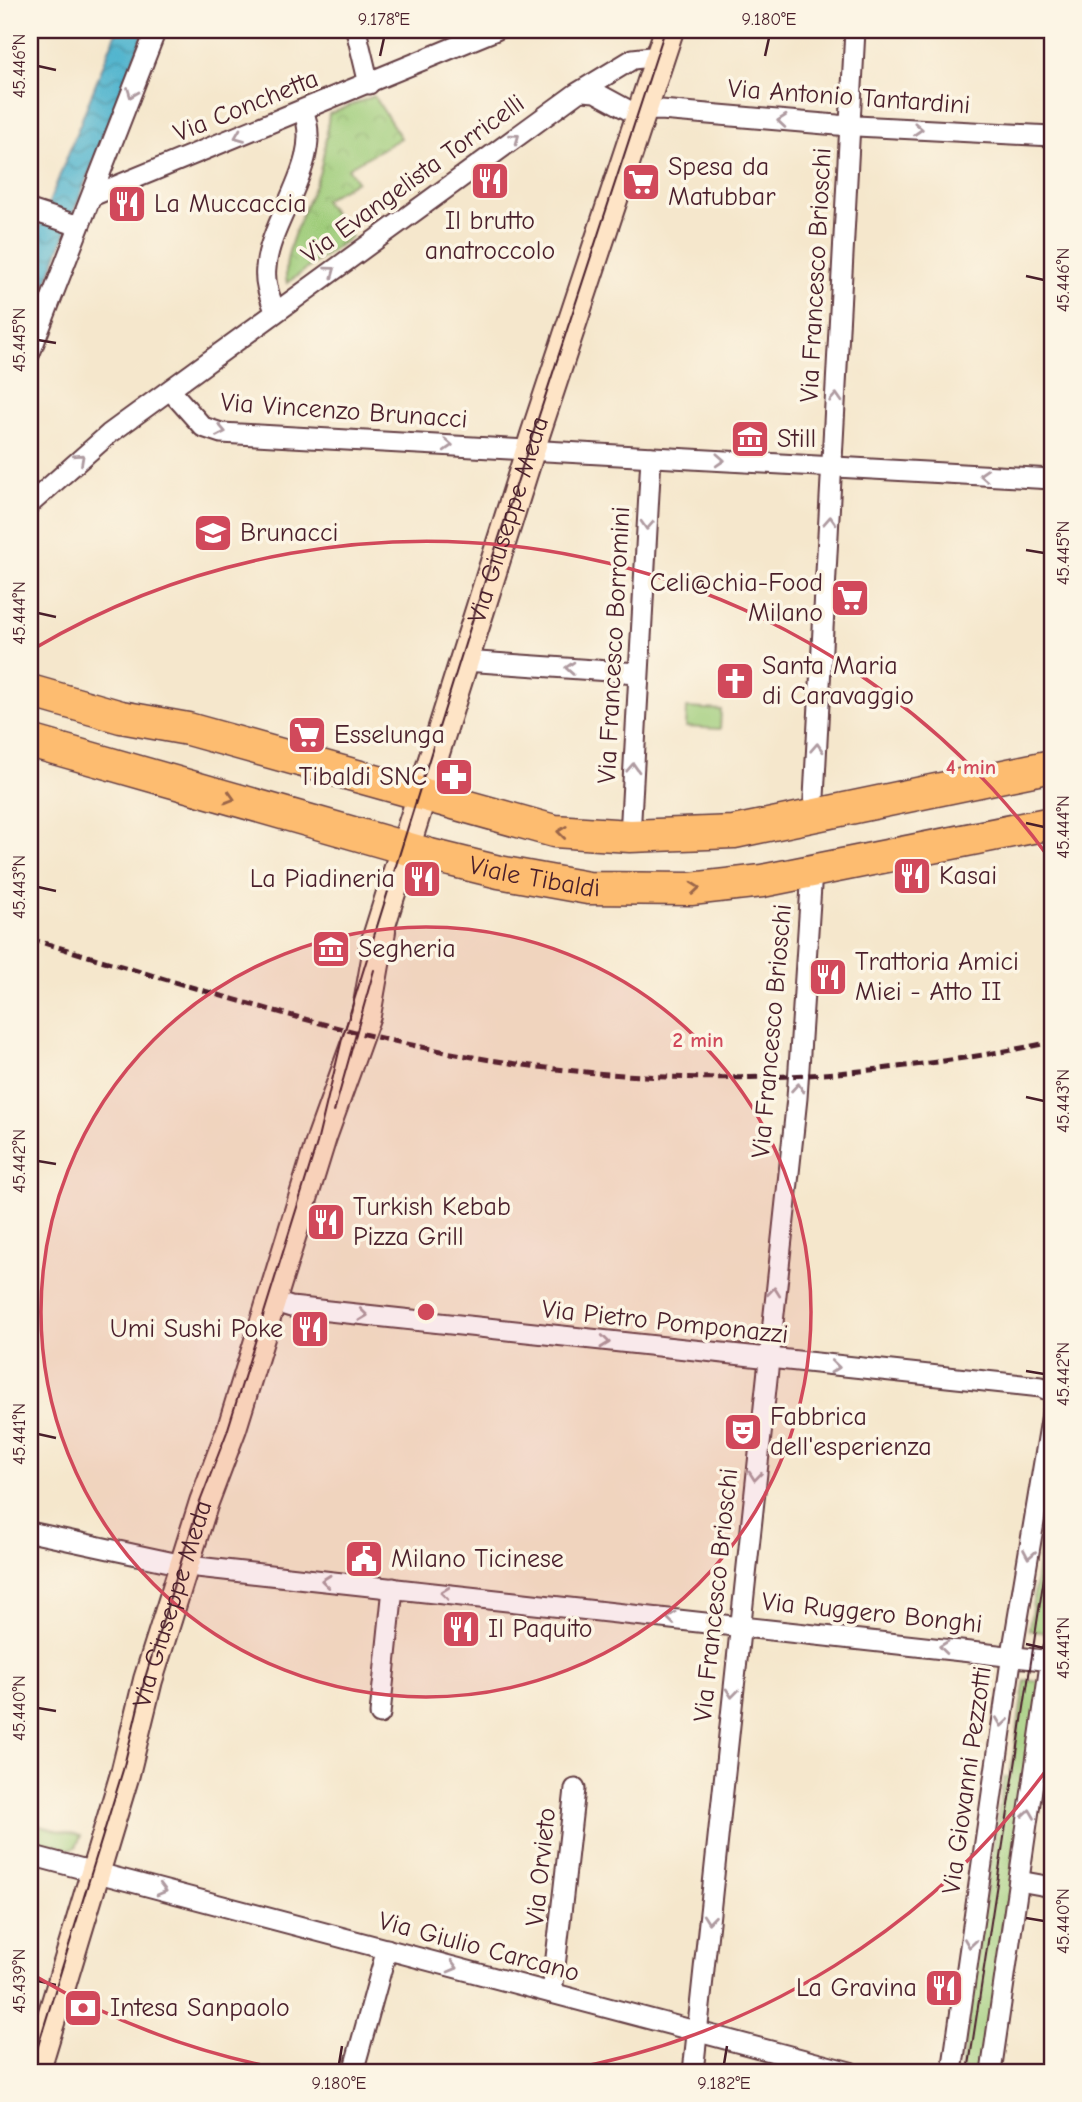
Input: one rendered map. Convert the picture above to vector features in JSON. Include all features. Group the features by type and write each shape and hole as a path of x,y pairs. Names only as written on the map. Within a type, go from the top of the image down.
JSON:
{"main road":[{"name":"Viale Tibaldi","path":"30,691 121,717 188,729 554,831 630,836 734,832 1052,766"},
{"name":"Viale Tibaldi","path":"30,741 407,848 536,880 626,890 691,889 812,871 1052,823"}],"street":[{"path":"30,353 73,223 92,196 156,30"},
{"path":"356,30 369,84"},
{"name":"Via Conchetta","path":"92,196 496,30"},
{"name":"Via Francesco Brioschi","path":"813,816 855,30"},
{"name":"Via Evangelista Torricelli","path":"30,504 91,448 275,311 582,91 664,43"},
{"name":"Via Giuseppe Meda","path":"34,2072 125,1774 145,1689 272,1301 322,1137 339,1039 381,931 531,450 664,43"},
{"name":"Via Antonio Tantardini","path":"582,91 595,92 630,111 1052,136"},
{"name":"Via Evangelista Torricelli","path":"275,311 265,269 304,158 308,129 303,111"},
{"path":"34,211 73,223"},
{"name":"Via Vincenzo Brunacci","path":"170,390 204,427 221,433 1052,479"},
{"name":"Via Francesco Borromini","path":"630,836 651,457"},
{"path":"465,661 638,673"},
{"name":"Via Francesco Brioschi","path":"693,2072 798,1086 812,871"},
{"name":"Via Pietro Pomponazzi","path":"272,1301 291,1307 767,1360 1041,1387 1052,1392"},
{"name":"Via Giovanni Pezzotti","path":"952,2072 1012,1654 1052,1414"},
{"name":"Via Ruggero Bonghi","path":"30,1532 184,1566 1052,1657"},
{"path":"380,1714 393,1588"},
{"path":"991,2072 1052,1657"},
{"name":"Via Orvieto","path":"552,1993 575,1788"},
{"name":"Via Giulio Carcano","path":"30,1855 850,2072"},
{"path":"1019,1881 1052,1887"},
{"path":"353,2072 387,1949"}],"green space":[{"path":"374,96 401,138 348,168 357,181 324,200 351,237 287,283 286,271 291,243 319,174 329,114"},
{"path":"687,708 721,710 720,729 686,727"},
{"path":"1052,1464 1052,1595 1046,1633 1029,1630"},
{"path":"1025,1680 1042,1682 986,2072 961,2070 1004,1777 1010,1777"},
{"path":"37,1825 81,1836 76,1847 69,1849 33,1840"}],"water":[{"path":"117,30 145,30 30,324 30,251"}],"tram line":[{"path":"30,2072 123,1770 145,1678 198,1507 227,1432 317,1143 342,1039 479,599 665,30"},
{"path":"334,1112 374,970"},
{"path":"968,2072 1052,1525"}],"railway":[{"path":"30,939 309,1020 422,1047 551,1068 694,1078 766,1077 910,1066 1052,1042"}],"place":[{"name":"Il brutto anatroccolo","path":"490,181"},
{"name":"Spesa da Matubbar","path":"641,182"},
{"name":"La Muccaccia","path":"127,204"},
{"name":"Still","path":"750,439"},
{"name":"Brunacci","path":"213,533"},
{"name":"Celi@chia-Food Milano","path":"850,598"},
{"name":"Santa Maria di Caravaggio","path":"735,681"},
{"name":"Esselunga","path":"307,735"},
{"name":"Tibaldi SNC","path":"454,777"},
{"name":"Kasai","path":"912,876"},
{"name":"La Piadineria","path":"422,879"},
{"name":"Segheria","path":"331,949"},
{"name":"Trattoria Amici Miei - Atto II","path":"828,977"},
{"name":"Turkish Kebab Pizza Grill","path":"326,1222"},
{"name":"Umi Sushi Poke","path":"310,1329"},
{"name":"Fabbrica dell'esperienza","path":"743,1432"},
{"name":"Milano Ticinese","path":"364,1559"},
{"name":"Il Paquito","path":"461,1629"},
{"name":"La Gravina","path":"944,1988"},
{"name":"Intesa Sanpaolo","path":"83,2008"}]}
